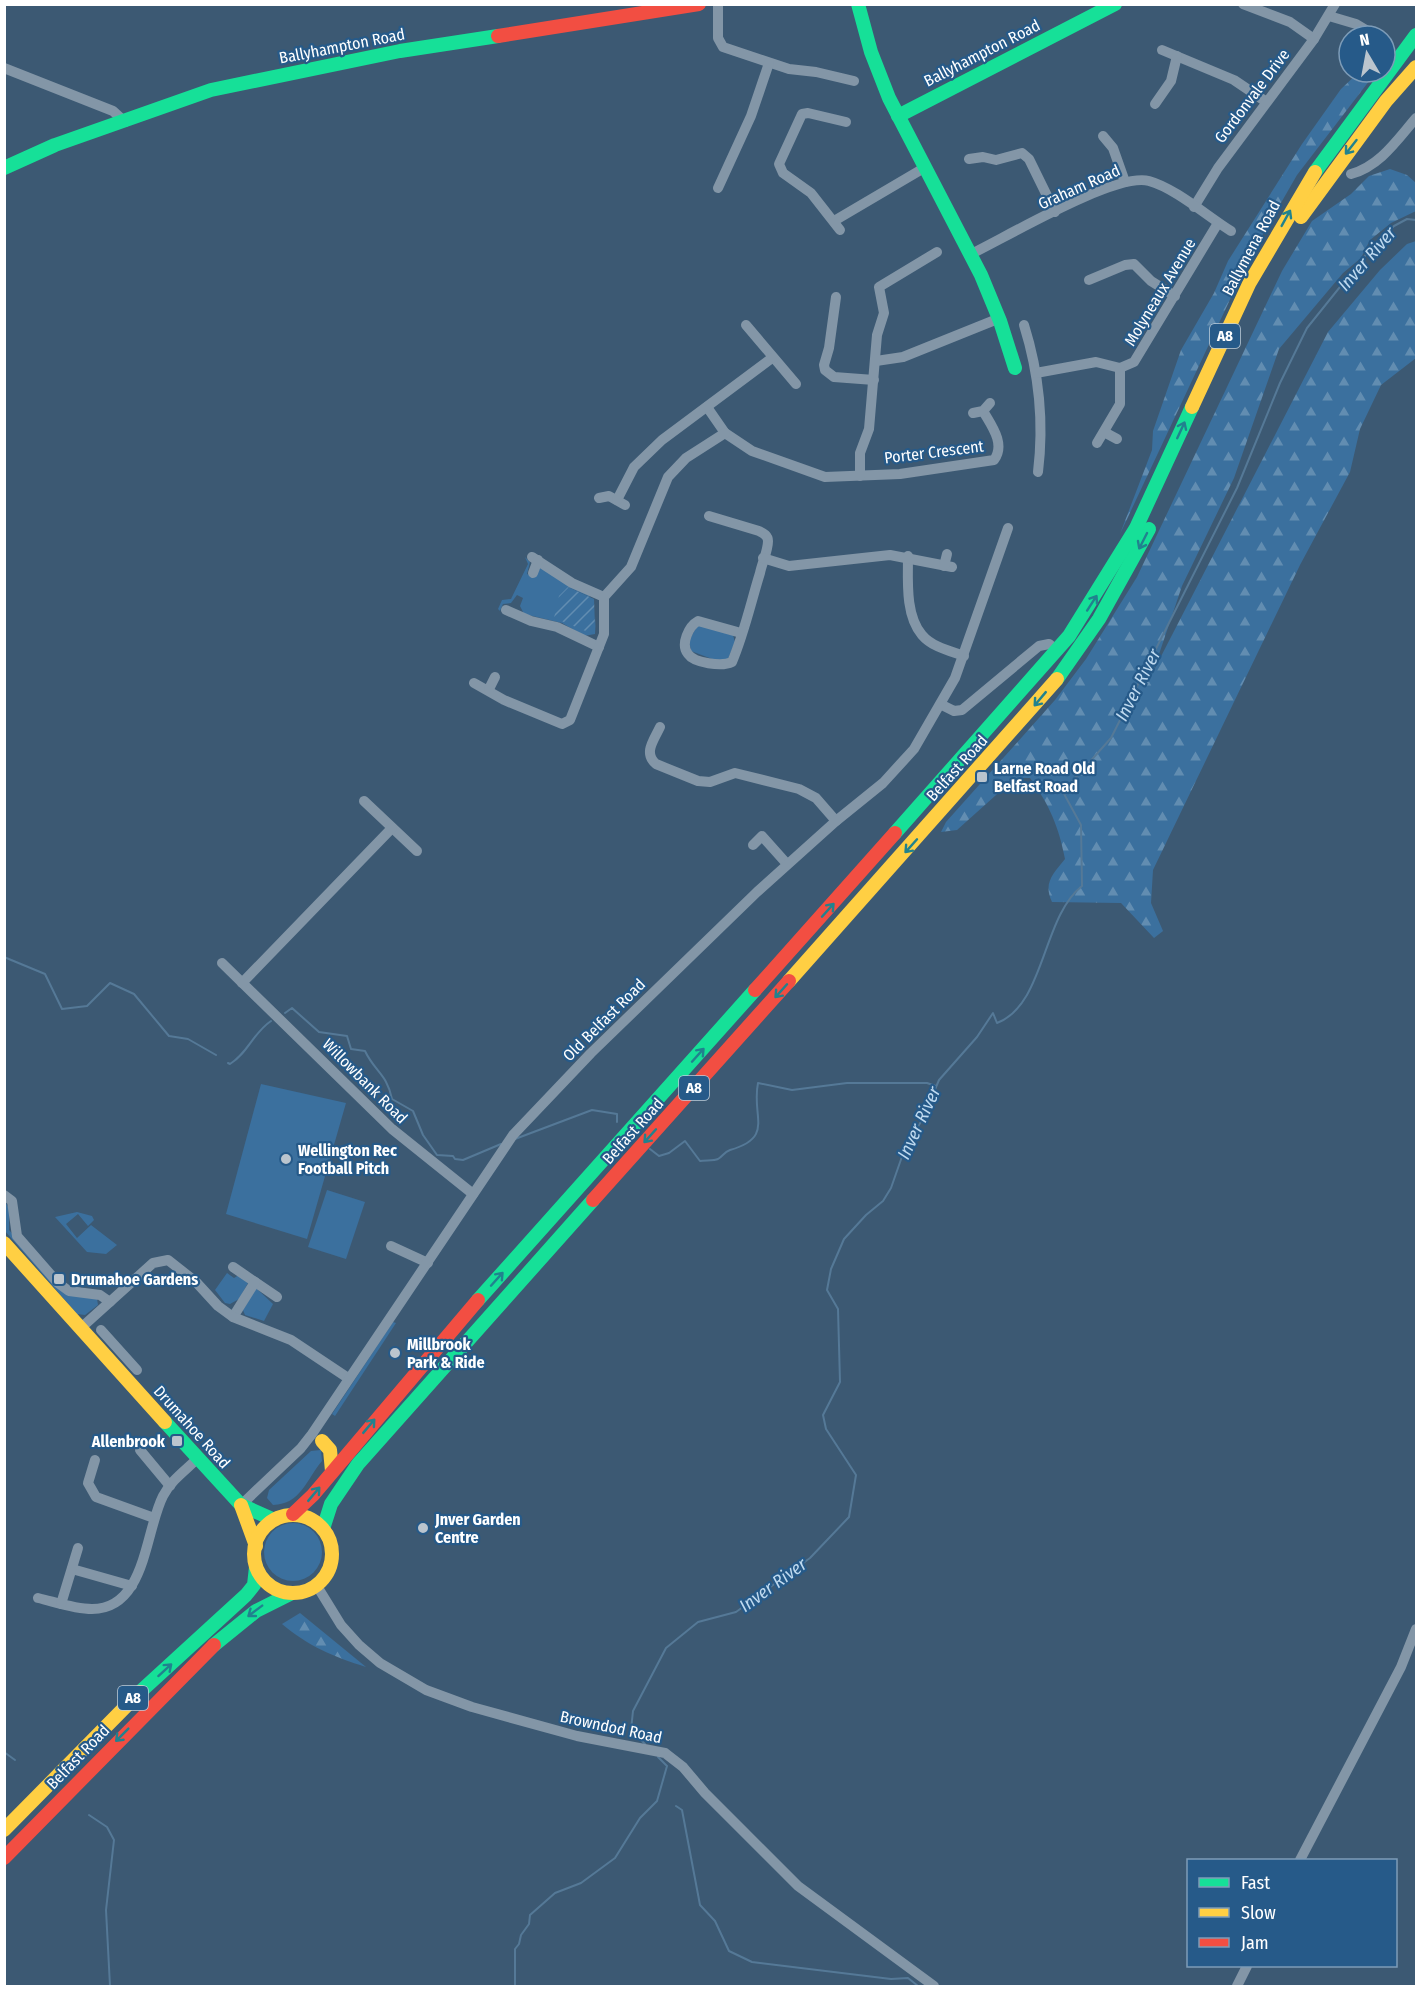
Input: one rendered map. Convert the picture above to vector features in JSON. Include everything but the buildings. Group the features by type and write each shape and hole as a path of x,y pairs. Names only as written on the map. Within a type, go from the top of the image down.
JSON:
{"main road":[{"name":"Ballyhampton Road","path":"4,168 46,148 211,90 322,66 699,4"},
{"path":"858,4 875,67 1000,318 1015,368"},
{"name":"Ballyhampton Road","path":"898,116 1115,4"},
{"name":"Ballymena Road","path":"1058,651 1107,579 1136,527 1249,284 1289,212 1335,141 1416,35"},
{"name":"A8","path":"1386,101 1416,62"},
{"name":"Ballymena Road","path":"1076,654 1100,619 1137,555 1240,329 1275,260 1328,176 1386,101 1416,67"},
{"name":"Belfast Road","path":"293,1514 313,1496 471,1308 1058,651"},
{"name":"Belfast Road","path":"323,1529 326,1514 336,1497 386,1431 969,780 1076,654"},
{"name":"Drumahoe Road","path":"4,1243 82,1327 129,1368 198,1458 241,1505 272,1519"},
{"path":"317,1437 330,1450 332,1471"},
{"name":"Drumahoe Road","path":"241,1505 255,1546"},
{"path":"293,1514 314,1522 323,1529 330,1541 332,1562 327,1575 317,1586"},
{"name":"A8","path":"272,1519 293,1514"},
{"path":"255,1546 263,1528 272,1519"},
{"name":"A8","path":"255,1546 256,1567"},
{"path":"256,1567 269,1585 290,1594"},
{"name":"Belfast Road","path":"4,1830 117,1713 246,1595 254,1585 256,1567"},
{"name":"A8","path":"290,1594 309,1591 317,1586"},
{"name":"Belfast Road","path":"4,1858 95,1762 208,1652 261,1607 290,1594"}],"street":[{"path":"718,4 718,38 723,47 770,63 854,81"},
{"path":"1243,4 1290,22 1314,39"},
{"name":"Gordonvale Drive","path":"1194,207 1265,101 1314,39 1335,4"},
{"path":"1329,16 1355,24"},
{"path":"1162,50 1240,83 1265,101"},
{"path":"1155,104 1171,81 1177,56"},
{"path":"718,188 751,116 770,63"},
{"path":"4,68 106,108 125,122"},
{"path":"838,124 808,113 801,115 779,164 782,173 811,193 837,225 887,187 924,168"},
{"path":"1351,174 1366,170 1381,159 1416,118"},
{"path":"1103,136 1113,148 1125,182"},
{"path":"969,159 996,160 1019,153 1025,154 1055,212"},
{"name":"Graham Road","path":"969,255 1055,212 1125,182 1143,179 1157,183 1231,231"},
{"name":"Molyneaux Avenue","path":"1036,373 1099,362 1120,368 1131,364 1139,356 1218,223"},
{"name":"Porter Crescent","path":"860,476 859,460 869,429 877,335 884,313 879,287 933,258"},
{"path":"1089,280 1125,265 1134,264 1151,281 1175,296"},
{"path":"836,297 825,370 834,377 874,380"},
{"path":"876,361 891,361 907,356 1000,318"},
{"path":"746,325 796,384"},
{"path":"1024,325 1036,373 1041,412 1041,467"},
{"path":"599,498 609,496 621,503 634,467 662,440 772,358"},
{"name":"Molyneaux Avenue","path":"1097,443 1120,404 1120,368"},
{"name":"Porter Crescent","path":"707,407 725,433 752,452 825,477 900,474 994,460 999,448 996,434 982,409"},
{"path":"1104,432 1117,440"},
{"path":"474,683 489,689 504,700 562,724 570,720 604,634 604,597 631,567 668,477 686,458 725,433"},
{"path":"712,521 765,534 768,541 764,558 741,633 732,662 720,666 689,656 686,652 686,641 690,629 698,621 741,633"},
{"name":"Old Belfast Road","path":"241,1505 301,1448 317,1437 348,1378 428,1263 503,1147 596,1049 787,864 836,820 883,783 914,749 942,705 964,656 1008,528"},
{"path":"764,558 789,566 890,555 908,556 948,566 947,554"},
{"path":"908,556 909,598 918,629 930,642 964,656"},
{"path":"533,573 535,558 572,583 604,597"},
{"path":"513,609 531,621 557,627 599,647"},
{"path":"942,705 954,711 962,710 1039,646 1049,644 1058,651"},
{"path":"489,689 495,677"},
{"path":"660,727 649,752 650,759 656,764 698,782 710,782 735,773 799,789 816,798 836,820"},
{"path":"364,801 417,851"},
{"path":"242,982 392,828"},
{"path":"753,845 762,836 787,864"},
{"name":"Willowbank Road","path":"222,963 392,1129 473,1194"},
{"path":"4,1195 11,1200 17,1236 58,1283 69,1291 100,1295 110,1302"},
{"path":"391,1246 428,1263"},
{"path":"82,1327 153,1263 165,1260 191,1277 218,1306 233,1317 291,1341 348,1378"},
{"path":"233,1267 277,1297"},
{"path":"233,1317 255,1282"},
{"name":"Drumahoe Road","path":"102,1330 129,1368"},
{"path":"38,1598 61,1604 99,1608 123,1598 132,1586 154,1518 170,1486 198,1458"},
{"path":"141,1459 170,1486"},
{"path":"95,1460 88,1483 96,1497 154,1518"},
{"path":"61,1604 78,1548"},
{"path":"72,1569 132,1586"},
{"name":"Browndod Road","path":"317,1586 340,1625 359,1646 380,1663 426,1690 472,1707 577,1736 665,1753 682,1767 798,1886 880,1949 934,1986"},
{"path":"1301,1859 1401,1667 1416,1629"},
{"path":"1237,1986 1246,1967"}],"green space":[{"path":"1346,84 1367,84 1297,175 1250,257 1120,534 1152,450 1153,431 1181,350 1214,293 1228,261 1302,144"},
{"path":"1390,169 1407,175 1416,183 1416,211 1391,223 1370,240 1361,258 1343,273 1279,349 1234,478 1182,586 1153,672 1328,332 1380,270 1407,244 1416,241 1416,358 1381,385 1360,429 1350,472 1300,565 1153,870 1151,903 1163,931 1154,938 1121,903 1052,902 1049,895 1049,884 1053,874 1065,859 1060,836 1052,816 1030,778 1015,778 957,830 941,832 946,822 1055,700 1086,659 1137,577 1282,271 1312,221 1351,194 1369,176"},
{"path":"525,557 530,562 527,574 534,577 541,567 589,593 590,597 568,587 555,618 595,626 596,616 595,634 584,636 562,623 524,614 520,606 523,598 517,595 511,603 503,604 500,611 498,609 502,600 511,599 528,564"},
{"path":"568,587 594,599 595,626 588,632 554,618 559,596"},
{"path":"698,625 733,635 735,642 728,659 720,662 691,651 689,640"},
{"name":"Wellington Rec Football Pitch","path":"261,1084 346,1103 307,1239 226,1214"},
{"path":"327,1190 365,1202 346,1259 308,1247"},
{"path":"4,1199 9,1209 9,1230 62,1290 97,1299 98,1305 85,1315 77,1314 5,1231"},
{"path":"77,1212 92,1216 94,1220 88,1226 78,1214 66,1224 77,1238 91,1225 117,1245 106,1254 87,1252 55,1217"},
{"path":"227,1273 234,1278 239,1275 248,1283 239,1299 230,1304 225,1303 215,1290"},
{"path":"256,1288 273,1304 264,1321 245,1315 243,1310"},
{"path":"393,1322 396,1323 335,1416 332,1414"},
{"path":"321,1450 322,1461 297,1496 282,1504 273,1505 267,1498 269,1490 311,1451"},
{"path":"287,1523 299,1523 309,1527 318,1536 322,1558 314,1573 299,1581 287,1581 277,1577 268,1568 264,1558 264,1546 268,1536 277,1527"},
{"path":"300,1613 366,1667 322,1650 282,1624"}],"waterway":[{"name":"Inver River","path":"645,1744 631,1730 633,1711 666,1648 698,1622 736,1612 810,1558 849,1517 856,1475 826,1429 823,1415 840,1382 838,1309 827,1290 831,1269 844,1239 866,1215 883,1201 891,1188 905,1148 922,1120 939,1080 977,1037 993,1013 997,1023 1013,1013 1025,998 1059,918 1069,900 1082,886 1081,825 1063,792 1111,738 1237,488 1280,383 1307,328 1368,252 1394,226 1407,219 1416,220"},
{"path":"4,957 45,974 62,1009 87,1006 110,983 134,994 169,1036 188,1039 216,1055"},
{"path":"285,1013 292,1008 319,1032 347,1036 351,1049 365,1051 384,1078 392,1099 413,1111 423,1135 437,1155 453,1156 455,1159 463,1160 501,1144"},
{"path":"228,1063 236,1059 271,1021"},
{"path":"650,1149 659,1156 669,1153 685,1141 700,1161 718,1159 728,1151 744,1145 757,1132 758,1083 792,1090 847,1083 927,1083 936,1086"},
{"path":"515,1139 592,1110 617,1114 617,1122"},
{"path":"4,1752 15,1760"},
{"name":"Inver River","path":"515,1986 515,1949 529,1924 530,1915 555,1893 581,1883 615,1858 640,1818 657,1801 667,1766 658,1757"},
{"path":"676,1806 682,1810 700,1905 715,1921 729,1951 752,1962 891,1979 908,1978 918,1986"},
{"path":"89,1815 107,1827 114,1840 106,1910 110,1986"}],"traffic: fast":[{"path":"858,4 871,52 889,98 981,275 1000,321 1015,368"},
{"path":"898,116 1115,4"},
{"path":"1315,172 1416,35"},
{"path":"4,168 55,145 211,90 400,51 498,36"},
{"path":"895,833 1069,636 1136,528 1192,407"},
{"path":"1057,679 1099,619 1149,529"},
{"path":"478,1300 755,990"},
{"path":"323,1529 331,1504 358,1464 593,1200"},
{"path":"165,1422 241,1505 272,1519"},
{"path":"140,1692 246,1595 254,1585 256,1567"},
{"path":"214,1645 256,1611 290,1594"}],"traffic: slow":[{"path":"1301,217 1386,101 1416,67"},
{"path":"1192,407 1249,284 1315,172"},
{"path":"789,981 1057,679"},
{"path":"4,1243 165,1422"},
{"path":"322,1441 330,1450 332,1471"},
{"path":"241,1505 256,1546"},
{"path":"293,1515 308,1518 321,1526 329,1539 332,1554 329,1569 321,1582 308,1590 293,1593 278,1590 265,1582 257,1569 254,1554 257,1539 265,1526 278,1518 293,1515"},
{"path":"4,1830 140,1692"}],"traffic: jam":[{"path":"498,36 699,4"},
{"path":"755,990 895,833"},
{"path":"593,1200 789,981"},
{"path":"293,1514 313,1495 478,1300"},
{"path":"4,1858 214,1645"}],"place":[{"name":"Larne Road Old Belfast Road","path":"982,777"},
{"name":"Wellington Rec Football Pitch","path":"286,1159"},
{"name":"Drumahoe Gardens","path":"59,1279"},
{"name":"Millbrook Park & Ride","path":"395,1353"},
{"name":"Allenbrook","path":"177,1441"},
{"name":"Jnver Garden Centre","path":"423,1528"}]}
